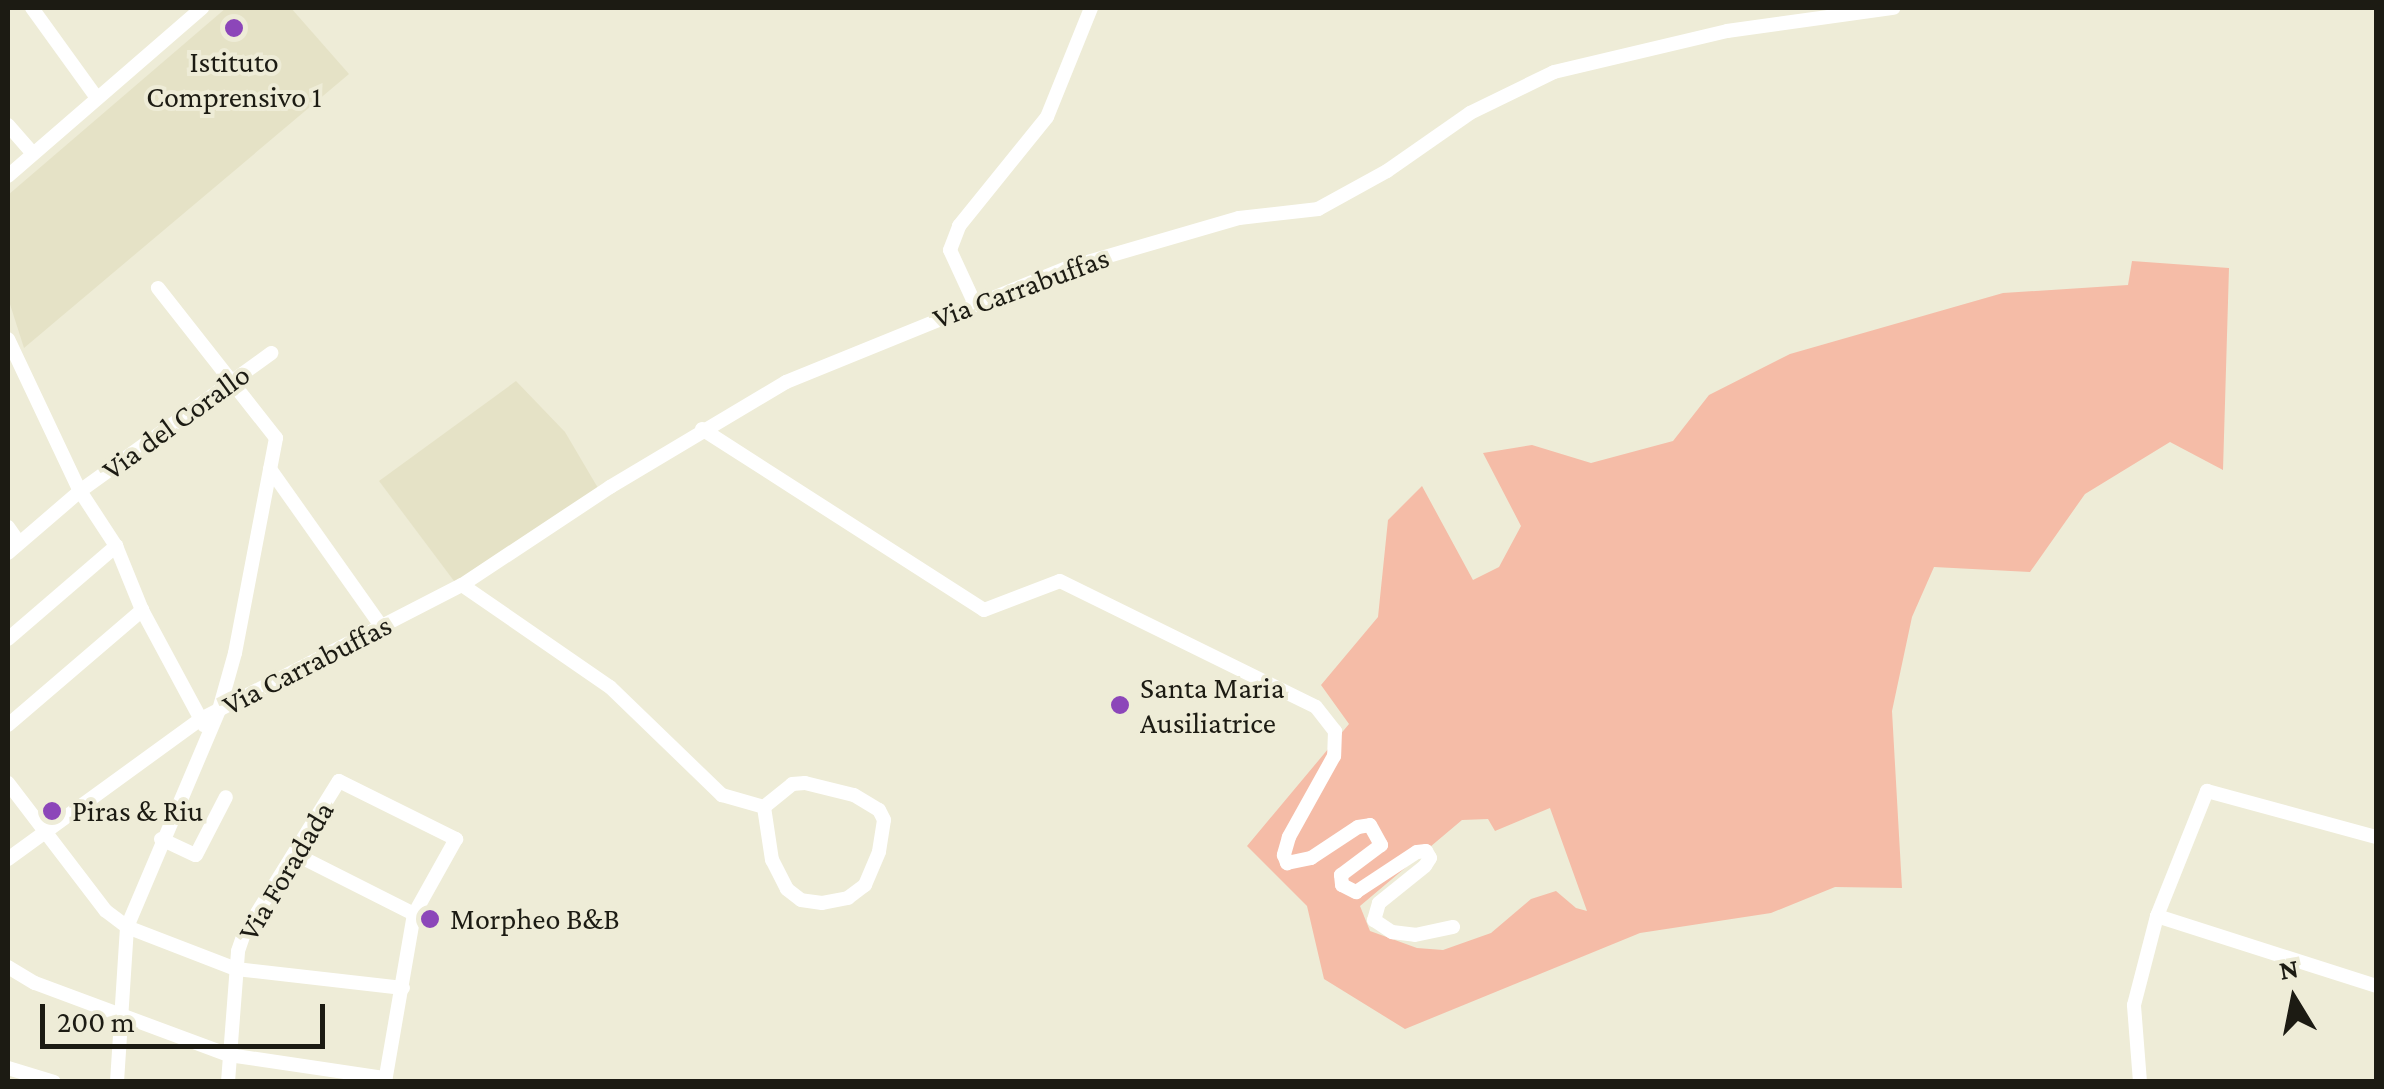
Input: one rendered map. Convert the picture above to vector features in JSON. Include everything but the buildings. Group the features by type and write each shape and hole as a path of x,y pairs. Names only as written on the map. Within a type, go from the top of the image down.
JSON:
{"street":[{"path":"32,8 97,98"},
{"path":"8,176 202,8"},
{"path":"974,302 950,250 958,226 1046,116 1091,8"},
{"name":"Via Carrabuffas","path":"180,734 205,726 219,710 462,585 702,429 786,382 974,302 1198,228 1263,214 1318,209 1388,171 1470,113 1554,72 1727,31 1893,8"},
{"path":"8,125 32,154"},
{"path":"158,288 276,438 235,653 219,710"},
{"path":"8,339 13,372 116,546 142,610 205,726 127,926 118,1082"},
{"name":"Via del Corallo","path":"13,548 80,490 271,352"},
{"path":"702,429 984,610 1060,581 1316,708 1335,731 1334,756 1289,837 1284,855 1287,863 1310,858 1358,827 1370,825 1381,845 1341,876 1342,885 1356,892 1417,852 1426,851 1430,858 1425,866 1379,902 1374,920 1392,932 1415,935 1452,927"},
{"path":"270,469 382,627"},
{"path":"8,527 13,548"},
{"path":"8,639 116,546"},
{"path":"462,585 610,687 722,794 764,807"},
{"path":"8,725 142,610"},
{"path":"8,860 180,734 195,759"},
{"name":"Via Foradada","path":"228,1082 236,969 244,934 297,855 339,780 456,839 414,914"},
{"path":"8,783 106,912 127,926 236,969 403,988"},
{"path":"806,783 854,794 879,810 883,834 864,885 848,898 822,904 801,900 787,889 772,860 764,807 792,784 806,783"},
{"path":"2140,1082 2134,1005 2157,916 2207,791 2376,836"},
{"path":"161,838 196,855 226,798"},
{"path":"8,968 35,984 230,1055 385,1080 414,914 297,855"},
{"path":"2157,916 2376,986"},
{"path":"8,1068 54,1082"}],"shaded area":[{"path":"226,8 291,8 349,74 24,348 8,298 8,195"},
{"path":"2132,261 2229,268 2223,470 2170,442 2085,494 2030,572 1934,567 1912,617 1892,711 1902,888 1835,887 1771,913 1640,933 1405,1029 1324,979 1307,906 1247,846 1349,724 1321,685 1378,617 1388,520 1422,486 1473,580 1499,567 1521,526 1483,453 1532,445 1591,463 1673,441 1709,395 1790,354 2003,293 2128,285","holes":["1550,808 1587,911 1576,908 1556,891 1531,899 1491,933 1443,950 1417,948 1370,931 1360,906 1462,820 1488,819 1495,831"]},
{"path":"516,381 565,432 598,488 457,585 379,481"}],"place":[{"name":"Istituto Comprensivo 1","path":"234,28"},
{"name":"Santa Maria Ausiliatrice","path":"1120,705"},
{"name":"Piras & Riu","path":"52,811"},
{"name":"Morpheo B&B","path":"430,919"}]}
